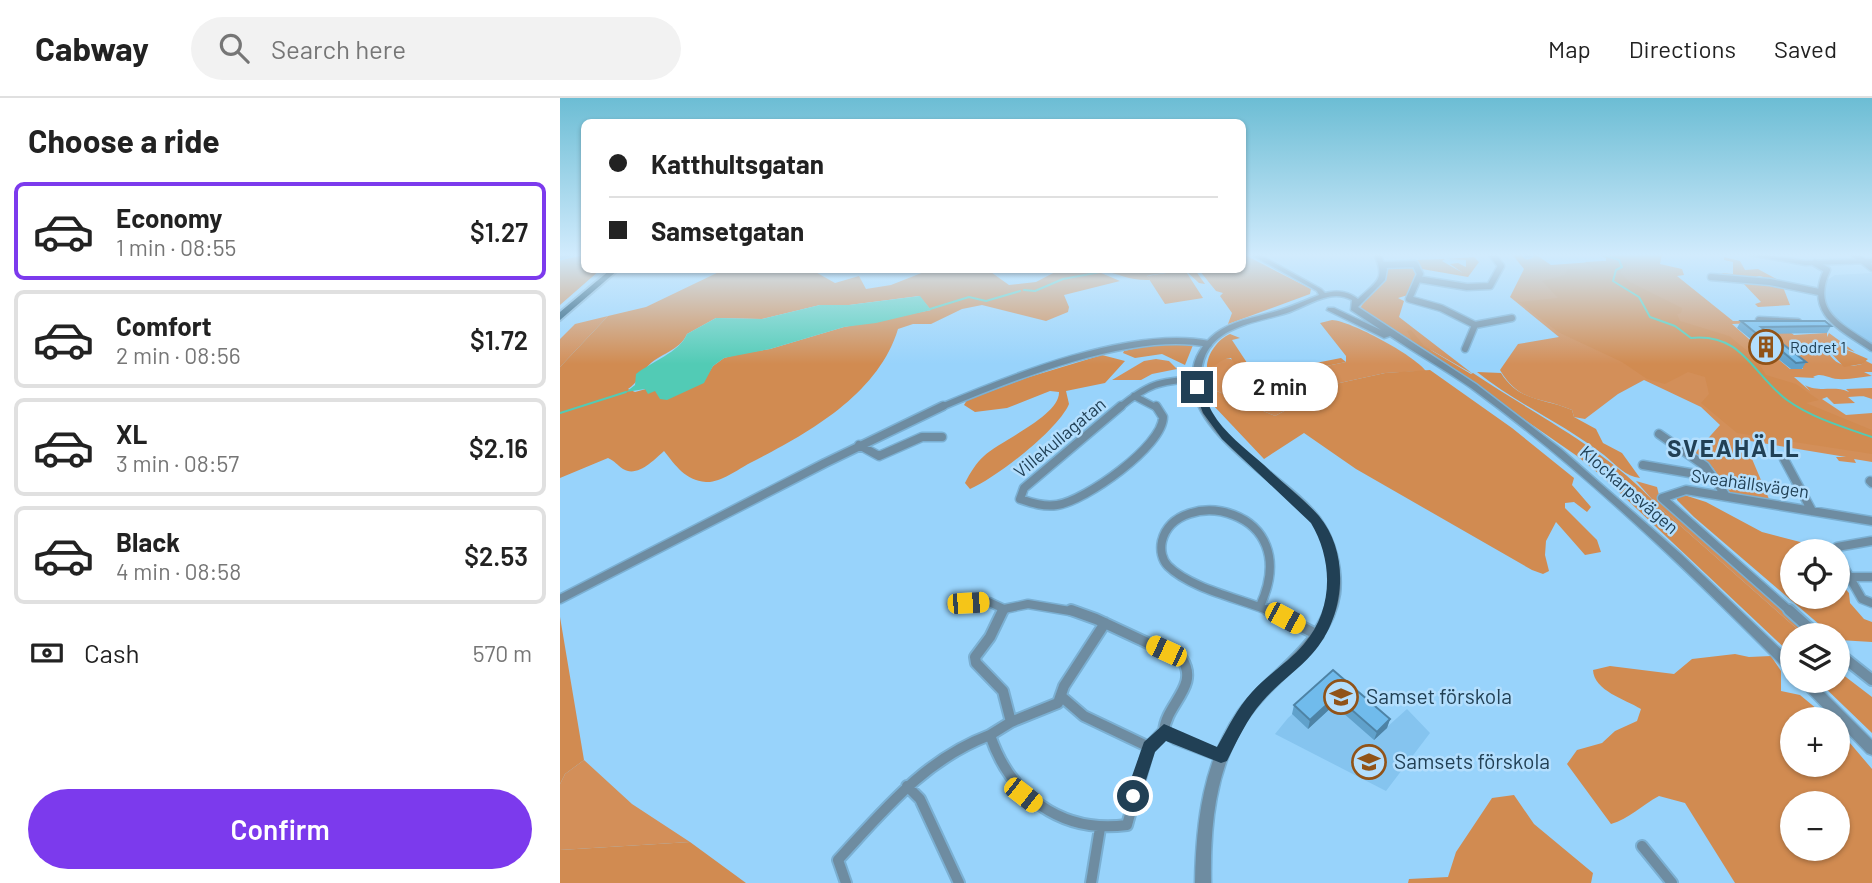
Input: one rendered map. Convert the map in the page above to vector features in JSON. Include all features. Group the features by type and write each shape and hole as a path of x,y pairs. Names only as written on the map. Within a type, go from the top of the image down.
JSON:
{"highway":[{"path":"560,315 588,291"}],"street":[{"path":"1320,291 1321,299 1331,310 1428,356"},
{"path":"1337,291 1346,294 1357,313 1428,356"},
{"path":"1203,883 1203,832 1213,779 1221,756 1239,722 1257,697 1308,649 1318,635 1330,611 1335,584 1333,559 1326,538 1315,520 1236,447 1215,424 1201,401 1196,379 1200,357 1221,333 1244,323 1358,291"},
{"path":"1331,310 1343,311 1355,306 1371,291"},
{"path":"1414,291 1411,301 1441,308 1475,326 1513,318"},
{"path":"1812,291 1819,292 1820,305 1838,323 1872,348"},
{"path":"1759,320 1813,322"},
{"path":"1824,323 1838,323"},
{"path":"1465,349 1475,326"},
{"path":"560,599 859,445 982,389 1057,364 1173,338 1209,344"},
{"name":"Klockarpsvägen","path":"1428,356 1554,448 1631,512 1780,656"},
{"name":"Villekullagatan","path":"1134,396 1149,401 1161,411 1163,425 1154,439 1077,501 1048,507 1020,499 1020,492 1024,488 1134,396 1147,386 1161,381 1196,379"},
{"path":"1659,434 1691,455 1713,477 1726,496"},
{"path":"859,445 879,456 922,437 942,438"},
{"path":"1784,459 1812,511"},
{"path":"1643,465 1713,477"},
{"name":"Sveahällsvägen","path":"1803,623 1662,498 1686,490 1872,521"},
{"path":"1260,607 1270,581 1271,562 1265,543 1248,522 1226,512 1204,511 1184,517 1167,531 1161,550 1171,568 1185,577 1260,607 1318,635"},
{"path":"1850,544 1871,541"},
{"path":"1872,577 1850,577 1862,599 1872,603"},
{"path":"952,604 989,602 1004,609 1028,604 1055,607 1105,623 1182,659 1187,665 1188,685 1164,717 1164,731 1149,747 1127,825 1100,828 1053,813 1023,795 1001,765 990,735"},
{"path":"1004,609 990,637 975,657 976,663 1003,691 1011,722"},
{"path":"846,883 838,860 907,786 926,769 964,743 990,735 1011,722 1053,706 1062,697 1064,686 1105,623"},
{"path":"1850,661 1869,674"},
{"path":"1817,693 1872,748"},
{"path":"1062,697 1084,716 1149,747"},
{"path":"1164,731 1177,739 1221,756"},
{"path":"907,786 920,799 959,883"},
{"path":"1091,883 1100,828"},
{"path":"1642,846 1672,883"}],"shaded area":[{"path":"560,291 576,291 560,305"},
{"path":"680,291 1081,291 1064,295 1069,307 1068,312 1046,321 982,305 962,309 931,324 913,324 898,329 888,353 874,374 838,410 794,439 728,475 706,482 692,478 682,471 664,451 639,470 628,471 608,458 560,478 560,367 608,316 646,307","holes":["919,296 931,310 844,327 770,349 724,358 713,366 706,377 656,391 646,389 635,392 628,389 647,367 684,340 687,334 716,318 762,319 820,305 849,305"]},
{"path":"1156,291 1198,291 1203,298 1165,304"},
{"path":"1216,291 1311,291 1310,294 1228,324 1232,313 1220,296 1223,293"},
{"path":"1374,291 1410,291 1408,295 1398,298 1404,301 1399,317 1473,374 1430,349 1451,369 1359,311"},
{"path":"1513,291 1695,291 1733,321 1754,321 1755,323 1732,324 1766,354 1772,354 1790,369 1803,369 1800,364 1807,362 1791,354 1764,332 1790,332 1794,335 1826,333 1820,327 1827,333 1827,337 1829,333 1855,352 1838,346 1827,349 1832,358 1840,364 1850,366 1862,364 1864,360 1872,364 1872,372 1864,372 1872,376 1844,379 1820,375 1813,377 1815,378 1794,377 1810,391 1805,385 1849,392 1846,389 1872,388 1872,399 1863,396 1848,397 1855,403 1834,404 1827,397 1822,399 1846,415 1872,413 1872,462 1854,459 1856,463 1839,461 1836,457 1846,457 1744,440 1769,499 1731,494 1713,468 1695,453 1720,425 1701,407 1644,380 1618,394 1585,419 1574,417 1572,410 1532,398 1515,389 1500,370 1518,344 1559,337 1510,297"},
{"path":"1551,291 1647,291 1682,308 1681,313 1677,314 1680,321 1729,336 1755,357 1766,375 1796,384 1819,400 1806,403 1872,430 1872,454 1737,433 1701,403 1709,394 1705,377 1688,372 1665,384 1647,379 1622,362 1558,332 1519,302 1558,298"},
{"path":"1750,291 1784,291 1790,305 1758,307 1755,304 1761,302"},
{"path":"1824,291 1872,291 1872,346 1840,322 1827,307"},
{"path":"920,296 931,310 876,323 844,327 770,349 724,358 713,366 704,383 667,400 660,399 655,391 648,394 645,389 626,392 635,385 636,374 672,351 687,334 716,318 762,319 820,305 849,305"},
{"path":"608,316 560,367 560,339 575,324"},
{"path":"1332,320 1353,326 1382,340 1409,356 1426,371 1385,373 1335,384 1275,416 1212,389 1208,382 1213,367 1223,359 1233,360 1247,386 1278,390 1292,382 1293,375 1297,372 1346,362 1346,356 1320,323"},
{"path":"1411,330 1424,346 1473,373 1570,434 1616,467 1790,623 1780,623 1780,644 1603,477 1413,342 1407,331"},
{"path":"1230,334 1240,338 1232,340 1255,375 1341,358 1346,362 1297,372 1289,386 1278,390 1247,386 1231,358 1207,369 1208,358 1214,348"},
{"path":"1174,340 1193,345 1185,365 1162,354 1135,358 1123,353 1124,351"},
{"path":"1838,346 1868,359 1862,364 1844,367 1827,349"},
{"path":"1102,355 1125,361 1105,383 1066,391 1069,404 1053,427 1010,464 970,489 965,483 981,459 1040,419 1057,401 1059,392 1050,391 1007,408 975,412 964,405 967,400 1026,378"},
{"path":"1144,361 1169,361 1177,369 1152,374 1141,380 1112,380"},
{"path":"1430,370 1512,428 1574,478 1572,485 1591,507 1587,512 1574,502 1565,503 1565,508 1597,540 1601,552 1585,555 1556,522 1546,541 1545,555 1549,571 1543,574 1532,570 1356,469 1304,433 1264,459 1213,405 1212,389 1275,416 1335,384 1385,373"},
{"path":"1477,372 1501,373 1524,394 1572,410 1574,417 1596,429 1603,443 1622,453 1640,478 1625,473 1573,433"},
{"path":"1636,481 1657,487 1661,503 1797,623 1790,623 1657,505"},
{"path":"1681,494 1706,502 1762,532 1789,539 1780,539 1780,591 1694,517 1677,497"},
{"path":"1850,603 1864,619 1872,622 1872,642 1850,641 1850,623 1818,623 1801,609 1850,609"},
{"path":"560,617 584,760 565,774 560,784"},
{"path":"1735,654 1749,657 1771,656 1780,670 1780,693 1800,695 1814,707 1780,707 1780,777 1850,777 1850,743 1872,769 1872,883 1735,883 1685,803 1659,796 1624,819 1611,824 1567,764 1577,750 1602,743 1615,731 1637,721 1641,709 1604,689 1593,670 1610,666 1674,674 1692,659"},
{"name":"Samsets förskola","path":"1331,679 1387,727 1407,709 1430,733 1386,791 1275,734 1288,718"},
{"path":"1850,680 1872,697 1872,733 1850,712 1850,707 1845,707 1830,693 1850,693"},
{"path":"584,760 632,804 690,842 560,850 560,784 565,774"},
{"path":"1514,795 1534,824 1593,873 1591,883 1408,883 1409,879 1448,877 1456,852 1492,798"},
{"path":"690,842 746,883 560,883 560,850"}],"building":[{"path":"1741,321 1825,321 1831,326 1761,327 1806,362 1796,363"},
{"path":"1333,670 1390,719 1377,732 1336,696 1310,720 1294,705"}],"waterway":[{"path":"930,309 969,297 986,301 1020,291"},
{"path":"1031,291 1036,291"},
{"path":"1629,291 1639,297 1650,317 1675,326 1691,338 1709,338 1735,349 1787,400 1828,422 1872,437"},
{"path":"560,413 626,392"}],"place":[{"name":"Rodret 1","path":"1766,347"},
{"name":"Samset förskola","path":"1341,697"},
{"name":"Samsets förskola","path":"1369,762"}],"district":[{"name":"SVEAHÄLL","path":"1734,449"}],"route":[{"path":"1133,796 1149,747 1164,731 1177,739 1221,756 1239,722 1257,697 1308,649 1318,635 1334,597 1333,559 1326,538 1315,520 1215,424 1201,401 1197,387"}]}
